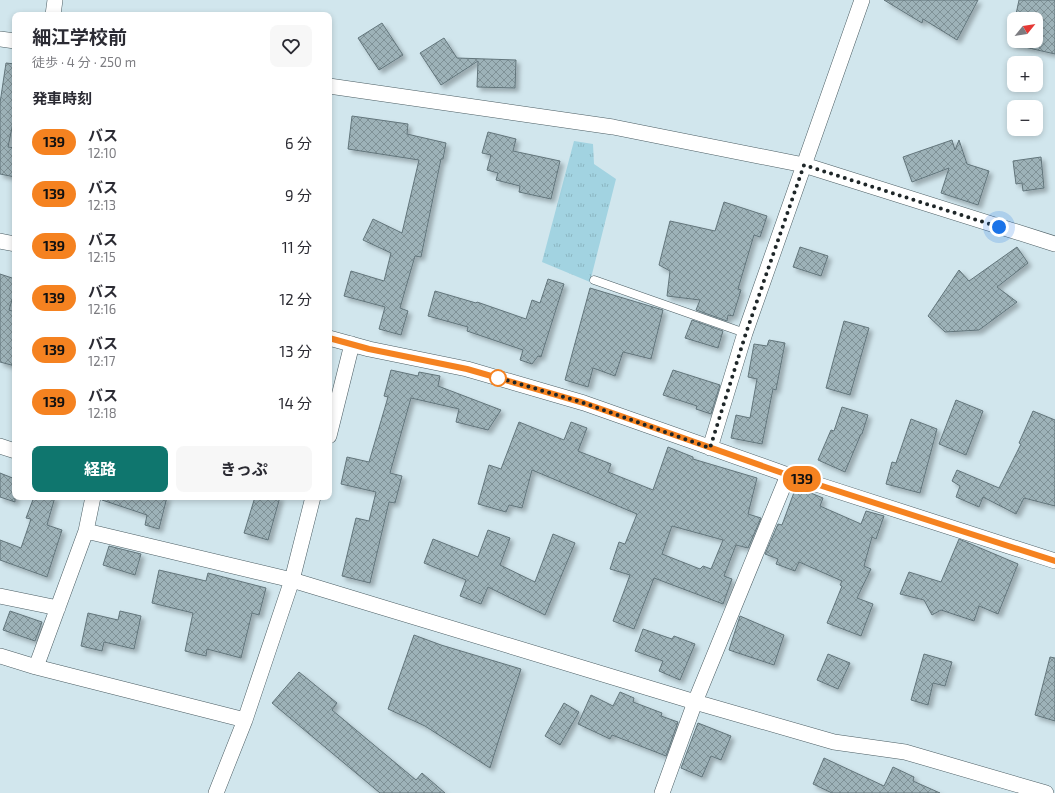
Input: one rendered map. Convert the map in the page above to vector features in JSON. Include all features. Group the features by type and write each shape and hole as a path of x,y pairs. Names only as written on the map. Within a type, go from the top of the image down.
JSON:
{"street":[{"path":"53,12 55,0"},
{"path":"710,448 746,333 862,0"},
{"path":"0,39 12,41"},
{"path":"332,86 613,127 804,165 1055,244"},
{"path":"0,241 12,243"},
{"path":"332,339 489,375 584,403 788,475 1055,561"},
{"path":"332,424 352,344"},
{"path":"0,446 12,450"},
{"path":"662,793 695,702 788,475"},
{"path":"36,667 86,531 92,500"},
{"path":"216,793 245,720 292,580 313,500"},
{"path":"86,531 292,580 695,702 834,742 905,752 1046,793"},
{"path":"0,596 58,608"},
{"path":"0,656 36,667 245,720"}],"lane":[{"path":"594,280 746,333"}],"green space":[{"path":"574,141 593,144 594,164 616,179 590,282 542,262"}],"building":[{"path":"884,0 978,0 957,40 923,19 922,23"},
{"path":"1019,0 1055,0 1055,54 1029,48 1043,48 1043,12 1016,12"},
{"path":"382,23 403,55 379,70 358,38"},
{"path":"444,38 457,58 516,60 515,88 477,87 478,61 441,85 420,53"},
{"path":"6,63 12,64 12,128 8,147 12,148 12,176 0,174 0,103"},
{"path":"352,116 408,124 407,134 446,143 443,159 441,159 421,257 415,256 400,308 408,311 401,335 379,329 385,307 344,296 351,271 384,281 391,253 363,240 373,219 402,233 419,160 348,149"},
{"path":"488,132 516,139 513,151 560,161 551,199 519,192 520,186 496,180 498,173 487,170 491,155 482,153"},
{"path":"952,140 955,150 959,140 967,164 989,171 978,205 941,193 949,168 912,182 903,157"},
{"path":"1041,157 1044,188 1023,191 1022,183 1016,184 1013,161"},
{"path":"724,202 767,216 760,237 754,235 738,289 741,290 733,316 728,315 727,321 696,310 700,300 667,296 670,271 659,265 670,221 715,231"},
{"path":"800,247 828,256 821,276 793,267"},
{"path":"1017,247 1028,263 997,287 1017,302 979,330 945,332 928,316 959,270 969,281"},
{"path":"0,274 12,278 12,300 9,310 12,311 12,365 0,362"},
{"path":"548,279 564,284 541,357 538,356 532,364 520,360 523,350 467,331 468,327 428,316 435,291 476,303 477,302 526,319 532,300 540,303"},
{"path":"590,288 663,310 651,359 623,352 615,376 593,368 588,387 565,380"},
{"path":"692,320 723,331 718,348 685,338"},
{"path":"844,321 869,328 850,395 826,388"},
{"path":"769,340 785,343 776,390 773,389 762,444 731,438 736,415 750,418 757,379 748,377 754,344 767,346"},
{"path":"391,370 418,376 419,372 440,376 438,386 501,410 488,430 456,422 459,409 411,398 390,473 402,476 395,503 389,502 370,583 342,576 356,518 369,521 376,492 341,484 347,457 369,462 388,397 384,396"},
{"path":"673,370 720,385 711,414 696,409 697,406 663,395"},
{"path":"956,400 983,411 966,455 939,444"},
{"path":"842,407 868,415 862,434 845,472 818,460 831,430 834,431"},
{"path":"1033,411 1055,420 1055,506 1024,498 1016,514 983,497 979,507 956,497 960,486 952,481 957,470 999,488 1021,444 1019,443"},
{"path":"911,419 937,429 920,493 886,484 892,462 896,463"},
{"path":"519,422 564,440 571,422 587,428 578,451 611,464 608,472 653,490 668,447 693,457 693,459 757,478 748,514 761,518 748,548 736,545 724,576 732,579 723,604 654,578 634,629 613,621 630,575 610,569 619,542 625,544 637,514 532,470 522,508 509,505 506,512 478,504 489,465 501,469","holes":["672,526 723,540 711,569 703,566 700,569 662,554"]},
{"path":"0,473 12,478 12,500 15,500 15,502 0,497"},
{"path":"796,487 823,498 820,506 861,524 866,511 884,516 876,539 872,537 864,566 871,569 857,598 873,604 861,636 827,623 842,586 840,585 842,581 799,562 795,571 776,564 778,559 765,554 778,524 782,525"},
{"path":"33,500 54,500 47,525 62,530 47,577 0,560 0,540 21,548 31,519 26,518"},
{"path":"102,500 166,500 159,529 145,525 147,515"},
{"path":"254,500 279,500 268,540 244,533"},
{"path":"488,530 510,538 500,565 535,582 553,534 575,543 545,615 488,587 481,604 460,596 466,580 424,563 433,539 478,557"},
{"path":"959,539 1018,564 998,614 979,606 974,621 941,610 932,615 924,600 900,594 909,572 941,582"},
{"path":"109,546 141,554 135,575 103,565"},
{"path":"159,570 206,581 208,573 266,588 259,615 252,613 241,658 207,649 206,656 185,651 193,613 152,603"},
{"path":"10,611 42,622 35,641 3,630"},
{"path":"120,611 141,616 134,649 104,642 102,651 81,646 88,613 118,620"},
{"path":"740,616 784,635 774,665 729,650"},
{"path":"643,629 672,639 674,636 695,644 680,680 659,671 663,661 635,651"},
{"path":"414,635 441,645 521,669 490,768 425,726 388,709"},
{"path":"828,654 850,663 838,689 817,680"},
{"path":"924,654 952,662 945,686 933,683 928,705 911,700"},
{"path":"1050,657 1055,658 1055,721 1035,715"},
{"path":"299,672 337,703 332,710 416,780 422,773 445,793 380,793 272,703"},
{"path":"620,692 634,698 633,702 662,713 661,716 678,722 666,756 612,735 610,739 578,724 591,695 613,706"},
{"path":"564,703 579,712 560,745 545,736"},
{"path":"698,723 731,736 721,760 711,756 702,777 681,768"},
{"path":"824,758 884,786 893,767 914,777 913,781 940,793 832,793 813,784"}],"bus line":[{"name":"139","path":"332,339 369,349 467,369 584,403 788,475 1055,561"}],"route":[{"path":"498,378 496,377 584,403 710,448 746,333 804,165 999,227"}]}
